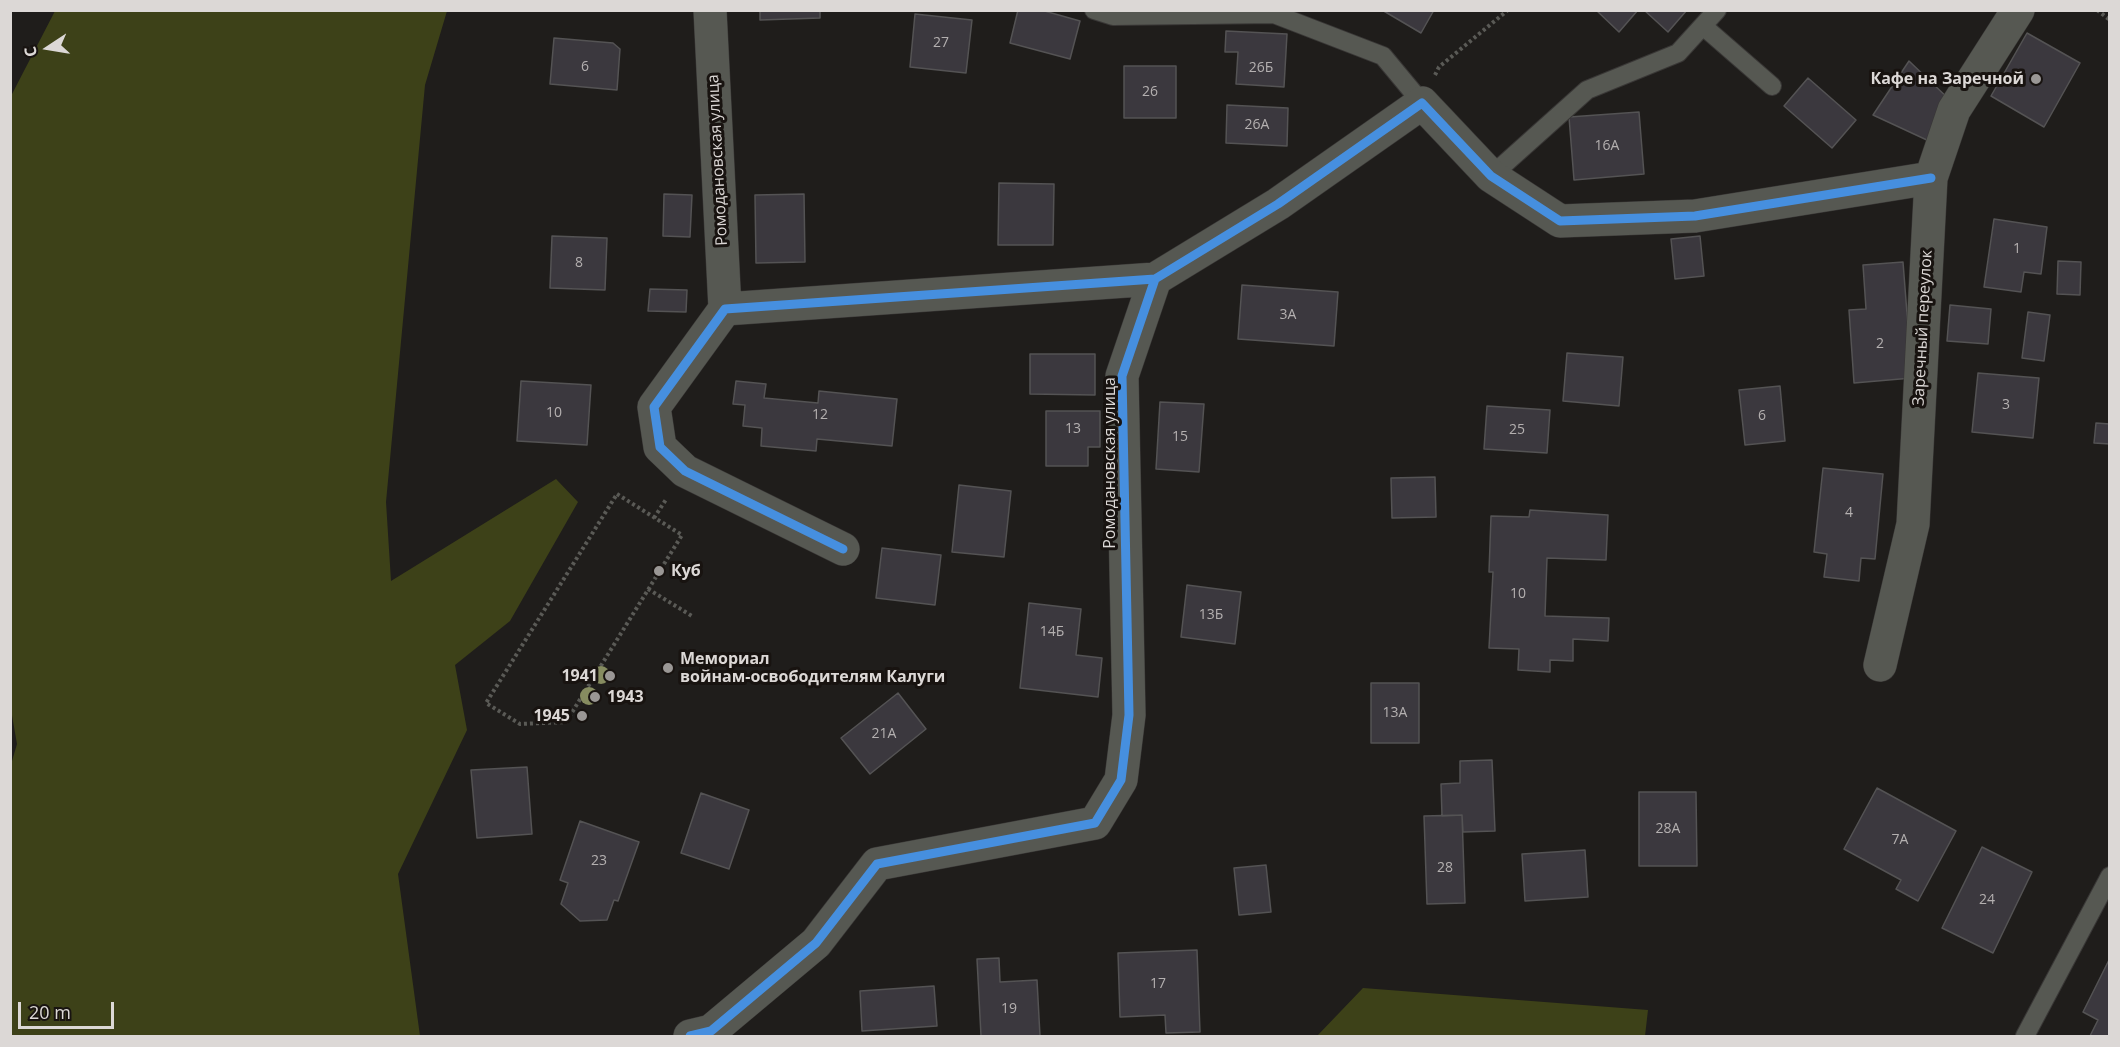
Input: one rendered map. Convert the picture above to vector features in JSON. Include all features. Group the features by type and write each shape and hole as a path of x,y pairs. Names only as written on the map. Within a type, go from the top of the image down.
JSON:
{"street":[{"name":"Ромодановская улица","path":"710,10 725,309"},
{"name":"Заречный переулок","path":"1880,665 1913,524 1931,178 1954,110 2018,10"},
{"path":"843,549 685,471 660,447 654,407 725,309 1155,279 1278,204 1422,103 1491,176 1560,221 1695,216 1931,178"},
{"name":"Ромодановская улица","path":"690,1036 711,1031 816,943 877,864 1095,823 1121,780 1129,715 1122,376 1155,279"}],"lane":[{"path":"1094,10 1113,15 1272,12 1383,56 1422,103"},
{"path":"1491,176 1587,90 1678,53 1717,10"},
{"path":"1703,26 1772,86"},
{"path":"2025,1036 2109,876"}],"path":[{"path":"1422,103 1439,67 1508,10"},
{"path":"2097,10 2109,20"},
{"path":"616,494 682,536 648,589 566,722 520,724 486,703 616,494"},
{"path":"648,589 692,616"}],"green space":[{"path":"55,11 447,11 425,85 386,502 391,581 556,479 578,502 510,621 455,665 467,730 398,874 420,1036 11,1036 10,768 17,744 10,704 11,96"},
{"path":"1363,988 1648,1010 1645,1036 1317,1036"}],"building":[{"path":"760,10 820,10 820,18 760,20"},
{"path":"1018,10 1041,10 1080,21 1070,59 1010,43"},
{"path":"1382,10 1434,10 1421,33"},
{"path":"1596,10 1638,10 1619,32"},
{"path":"1644,10 1687,10 1668,32"},
{"path":"915,14 972,20 966,73 910,67"},
{"path":"1226,31 1287,34 1284,87 1236,84 1238,52 1225,52"},
{"name":"Кафе на Заречной","path":"2027,33 2080,63 2044,127 1991,96"},
{"path":"554,38 613,43 620,49 617,90 550,84"},
{"path":"1909,61 1952,102 1929,141 1873,115"},
{"path":"1124,66 1176,66 1176,118 1124,118"},
{"path":"1808,78 1856,120 1832,148 1784,106"},
{"path":"1227,105 1288,108 1287,146 1226,143"},
{"path":"1639,112 1644,174 1574,180 1569,117"},
{"path":"999,183 1054,184 1053,245 998,245"},
{"path":"664,194 692,195 690,237 663,236"},
{"path":"804,194 805,262 756,263 755,195"},
{"path":"1994,219 2047,227 2041,274 2024,272 2021,292 1984,287"},
{"path":"552,236 607,238 605,290 550,288"},
{"path":"1700,236 1704,276 1675,279 1671,239"},
{"path":"2058,261 2081,262 2080,295 2057,294"},
{"path":"1903,262 1912,378 1854,383 1849,310 1866,309 1863,265"},
{"path":"1242,285 1338,292 1334,346 1238,339"},
{"path":"650,289 687,290 686,312 648,311"},
{"path":"1950,305 1991,309 1988,344 1947,341"},
{"path":"2028,312 2050,315 2044,361 2022,358"},
{"path":"1567,353 1623,357 1619,406 1563,401"},
{"path":"1030,354 1095,354 1095,395 1030,394"},
{"path":"1978,373 2039,378 2033,438 1972,432"},
{"path":"521,381 591,385 587,445 517,441"},
{"path":"736,381 766,384 764,398 818,403 819,391 897,399 892,446 817,439 816,451 761,446 762,428 743,426 745,405 733,404"},
{"path":"1780,386 1785,441 1745,445 1739,390"},
{"path":"1160,402 1204,404 1199,472 1156,469"},
{"path":"1487,406 1550,410 1547,453 1484,449"},
{"path":"1046,411 1100,411 1100,447 1088,447 1088,466 1046,466"},
{"path":"2096,423 2110,424 2110,444 2094,443"},
{"path":"1823,468 1883,474 1875,559 1861,558 1859,581 1824,577 1827,554 1814,552"},
{"path":"1435,477 1436,517 1392,518 1391,478"},
{"path":"959,485 1011,491 1004,557 952,552"},
{"path":"1530,510 1608,515 1606,560 1547,558 1545,616 1609,618 1608,641 1573,639 1573,661 1550,660 1550,672 1518,670 1519,649 1489,648 1493,572 1489,572 1491,516 1529,517"},
{"path":"882,548 941,555 935,605 876,598"},
{"path":"1187,585 1241,592 1235,644 1181,637"},
{"path":"1029,603 1081,609 1076,655 1102,658 1098,697 1020,688"},
{"path":"1371,683 1419,683 1419,743 1371,743"},
{"path":"898,693 926,729 870,774 841,738"},
{"path":"1492,760 1495,831 1463,832 1462,815 1442,816 1441,784 1460,783 1460,761"},
{"path":"527,767 532,834 477,838 471,770"},
{"path":"1877,788 1956,831 1918,901 1896,889 1901,880 1844,849"},
{"path":"1639,792 1696,792 1697,866 1639,866"},
{"path":"701,793 749,810 729,869 681,853"},
{"path":"1462,815 1465,903 1427,904 1424,816"},
{"path":"580,821 639,842 618,901 614,900 607,920 580,921 561,904 568,883 560,880"},
{"path":"1982,847 2032,872 1993,953 1942,928"},
{"path":"1585,850 1588,897 1525,901 1522,854"},
{"path":"1266,865 1271,912 1239,915 1234,868"},
{"path":"1197,950 1200,1032 1166,1033 1165,1015 1120,1017 1118,953"},
{"path":"999,958 1000,982 1037,980 1040,1036 981,1036 977,959"},
{"path":"2109,960 2110,1036 2090,1036 2098,1020 2083,1012"},
{"path":"934,986 937,1026 862,1031 860,991"}],"cycle path":[{"path":"1155,279 1278,204 1422,103 1491,176 1560,221 1695,216 1931,178"},
{"path":"690,1036 711,1031 816,943 877,864 1095,823 1121,780 1129,715 1122,376 1155,279 725,309 654,407 660,447 685,471 843,549"}],"place":[{"name":"Кафе на Заречной","path":"2036,79"},
{"name":"Куб","path":"659,571"},
{"name":"Мемориал войнам-освободителям Калуги","path":"668,668"},
{"name":"1941","path":"610,676"},
{"name":"1943","path":"595,697"},
{"name":"1945","path":"582,716"}]}
